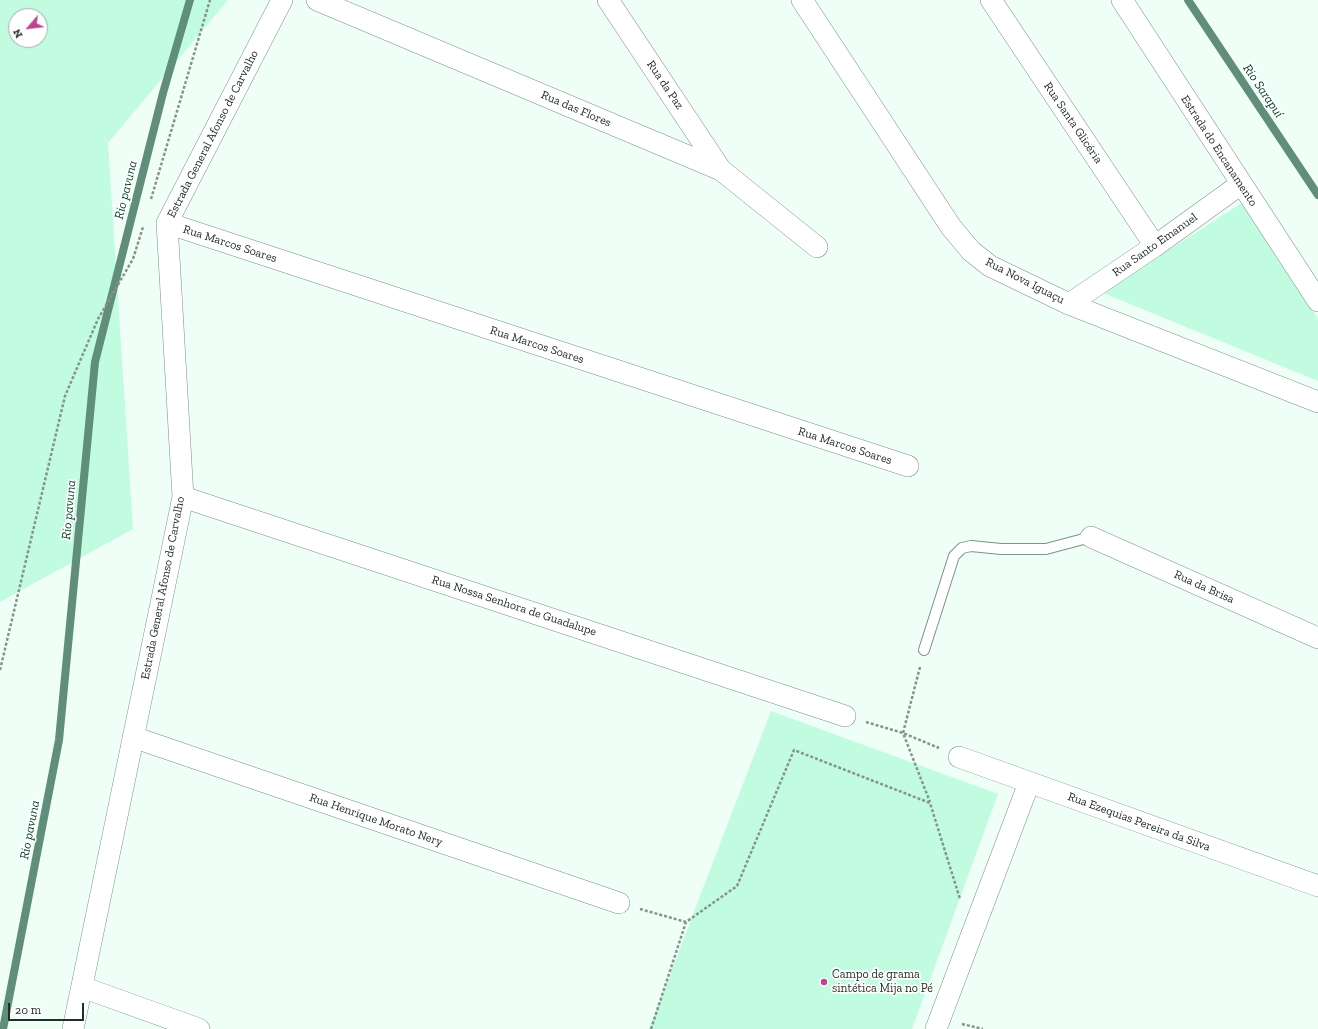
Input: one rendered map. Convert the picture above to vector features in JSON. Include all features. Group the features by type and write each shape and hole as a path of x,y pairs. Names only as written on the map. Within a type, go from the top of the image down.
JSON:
{"street":[{"name":"Estrada General Afonso de Carvalho","path":"73,1029 183,497 167,223 282,0"},
{"name":"Rua das Flores","path":"316,0 721,170 817,247"},
{"name":"Rua da Paz","path":"608,0 721,170"},
{"name":"Rua Nova Iguaçu","path":"802,0 951,227 971,251 990,266 1069,304 1318,402"},
{"name":"Rua Santa Glicéria","path":"991,0 1155,246"},
{"name":"Estrada do Encanamento","path":"1122,0 1318,301"},
{"name":"Rua Santo Emanuel","path":"1069,304 1155,246 1241,184"},
{"name":"Rua Marcos Soares","path":"167,223 908,466"},
{"name":"Rua Nossa Senhora de Guadalupe","path":"183,497 845,716"},
{"name":"Rua da Brisa","path":"1091,537 1318,638"},
{"name":"Rua Henrique Morato Nery","path":"133,737 619,903"},
{"name":"Rua Ezequias Pereira da Silva","path":"959,757 1318,886"},
{"path":"936,1029 1029,782"},
{"path":"82,987 199,1029"}],"lane":[{"path":"924,650 954,556 962,548 971,546 1001,549 1046,549 1091,537"}],"path":[{"path":"150,201 210,0"},
{"path":"0,670 64,396 98,319 133,259 144,223"},
{"path":"924,650 903,733 930,803 960,901"},
{"path":"845,716 903,733 959,757"},
{"path":"651,1029 686,922 737,886 794,750 930,803"},
{"path":"619,903 686,922"}],"green space":[{"path":"0,0 228,0 108,143 133,529 0,602"},
{"path":"1246,200 1318,319 1318,381 1103,293"},
{"path":"771,711 998,794 912,1029 649,1029"}],"waterway":[{"name":"Rio pavuna","path":"3,1029 59,740 95,362 163,93 190,0"},
{"name":"Rio Sarapuí","path":"1188,0 1318,195"}],"place":[{"name":"Campo de grama sintética Mija no Pé","path":"824,982"}]}
